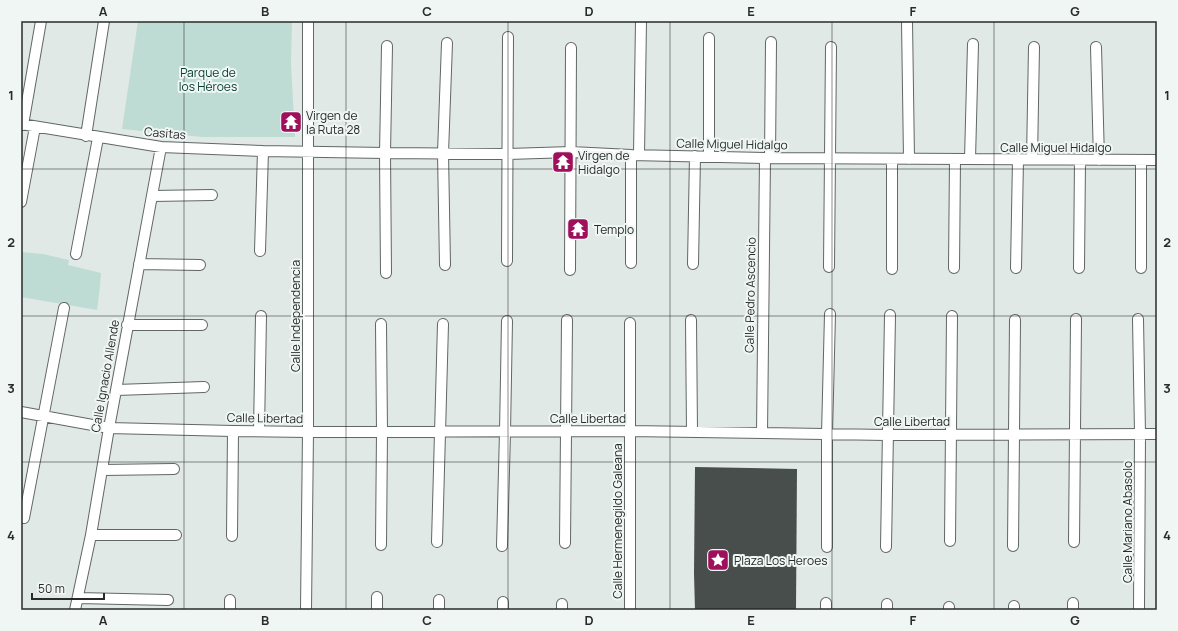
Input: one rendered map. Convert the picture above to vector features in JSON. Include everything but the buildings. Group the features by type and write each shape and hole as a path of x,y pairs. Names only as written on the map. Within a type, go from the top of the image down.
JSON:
{"street":[{"path":"22,125 41,21"},
{"path":"86,136 104,21"},
{"name":"Calle Independencia","path":"306,610 308,432 308,21"},
{"path":"630,263 641,21"},
{"path":"907,21 909,159"},
{"path":"507,260 508,37"},
{"path":"709,38 709,157"},
{"name":"Calle Pedro Ascencio","path":"762,433 771,42"},
{"path":"444,265 443,153 447,43"},
{"path":"970,159 972,44"},
{"path":"386,273 385,154 387,46"},
{"path":"829,267 831,47"},
{"path":"1032,159 1034,47"},
{"path":"1096,47 1099,160"},
{"path":"570,270 571,48"},
{"name":"Casitas","path":"22,125 161,148 308,152"},
{"path":"21,202 35,127"},
{"path":"76,254 98,138"},
{"name":"Calle Ignacio Allende","path":"75,610 91,535 127,325 161,148"},
{"path":"260,251 263,151"},
{"name":"Calle Miguel Hidalgo","path":"308,152 385,154 508,154 571,152 768,158 1157,160"},
{"path":"693,264 695,156"},
{"path":"892,159 892,269"},
{"path":"954,268 955,159"},
{"path":"1016,268 1018,159"},
{"path":"1079,268 1080,160"},
{"path":"1141,160 1141,268"},
{"path":"152,196 212,195"},
{"path":"139,264 200,265"},
{"path":"24,518 64,308"},
{"path":"826,548 830,314"},
{"path":"259,432 261,316"},
{"path":"886,547 890,316"},
{"path":"950,541 952,316"},
{"path":"1074,542 1076,319"},
{"path":"565,543 567,320"},
{"path":"691,320 692,432"},
{"path":"1013,546 1015,320"},
{"name":"Calle Mariano Abasolo","path":"1138,320 1140,434 1139,610"},
{"path":"502,546 506,432 507,322"},
{"name":"Calle Hermenegildo Galeana","path":"630,323 630,610"},
{"path":"381,324 381,545"},
{"path":"437,542 443,324"},
{"path":"127,325 202,325"},
{"path":"116,390 204,387"},
{"name":"Calle Libertad","path":"21,412 109,428 259,432 630,431 887,435 1157,434"},
{"path":"232,536 233,431"},
{"path":"102,470 174,469"},
{"path":"91,535 176,535"},
{"path":"377,610 378,597"},
{"path":"78,598 168,600"}],"green space":[{"name":"Parque de los Héroes","path":"138,21 292,21 291,64 295,137 202,137 122,129"},
{"path":"21,252 43,254 69,260 68,265 101,273 97,310 21,297"}],"place":[{"name":"Virgen de la Ruta 28","path":"291,122"},
{"name":"Virgen de Hidalgo","path":"563,162"},
{"name":"Templo","path":"578,229"},
{"name":"Plaza Los Heroes","path":"718,560"}]}
